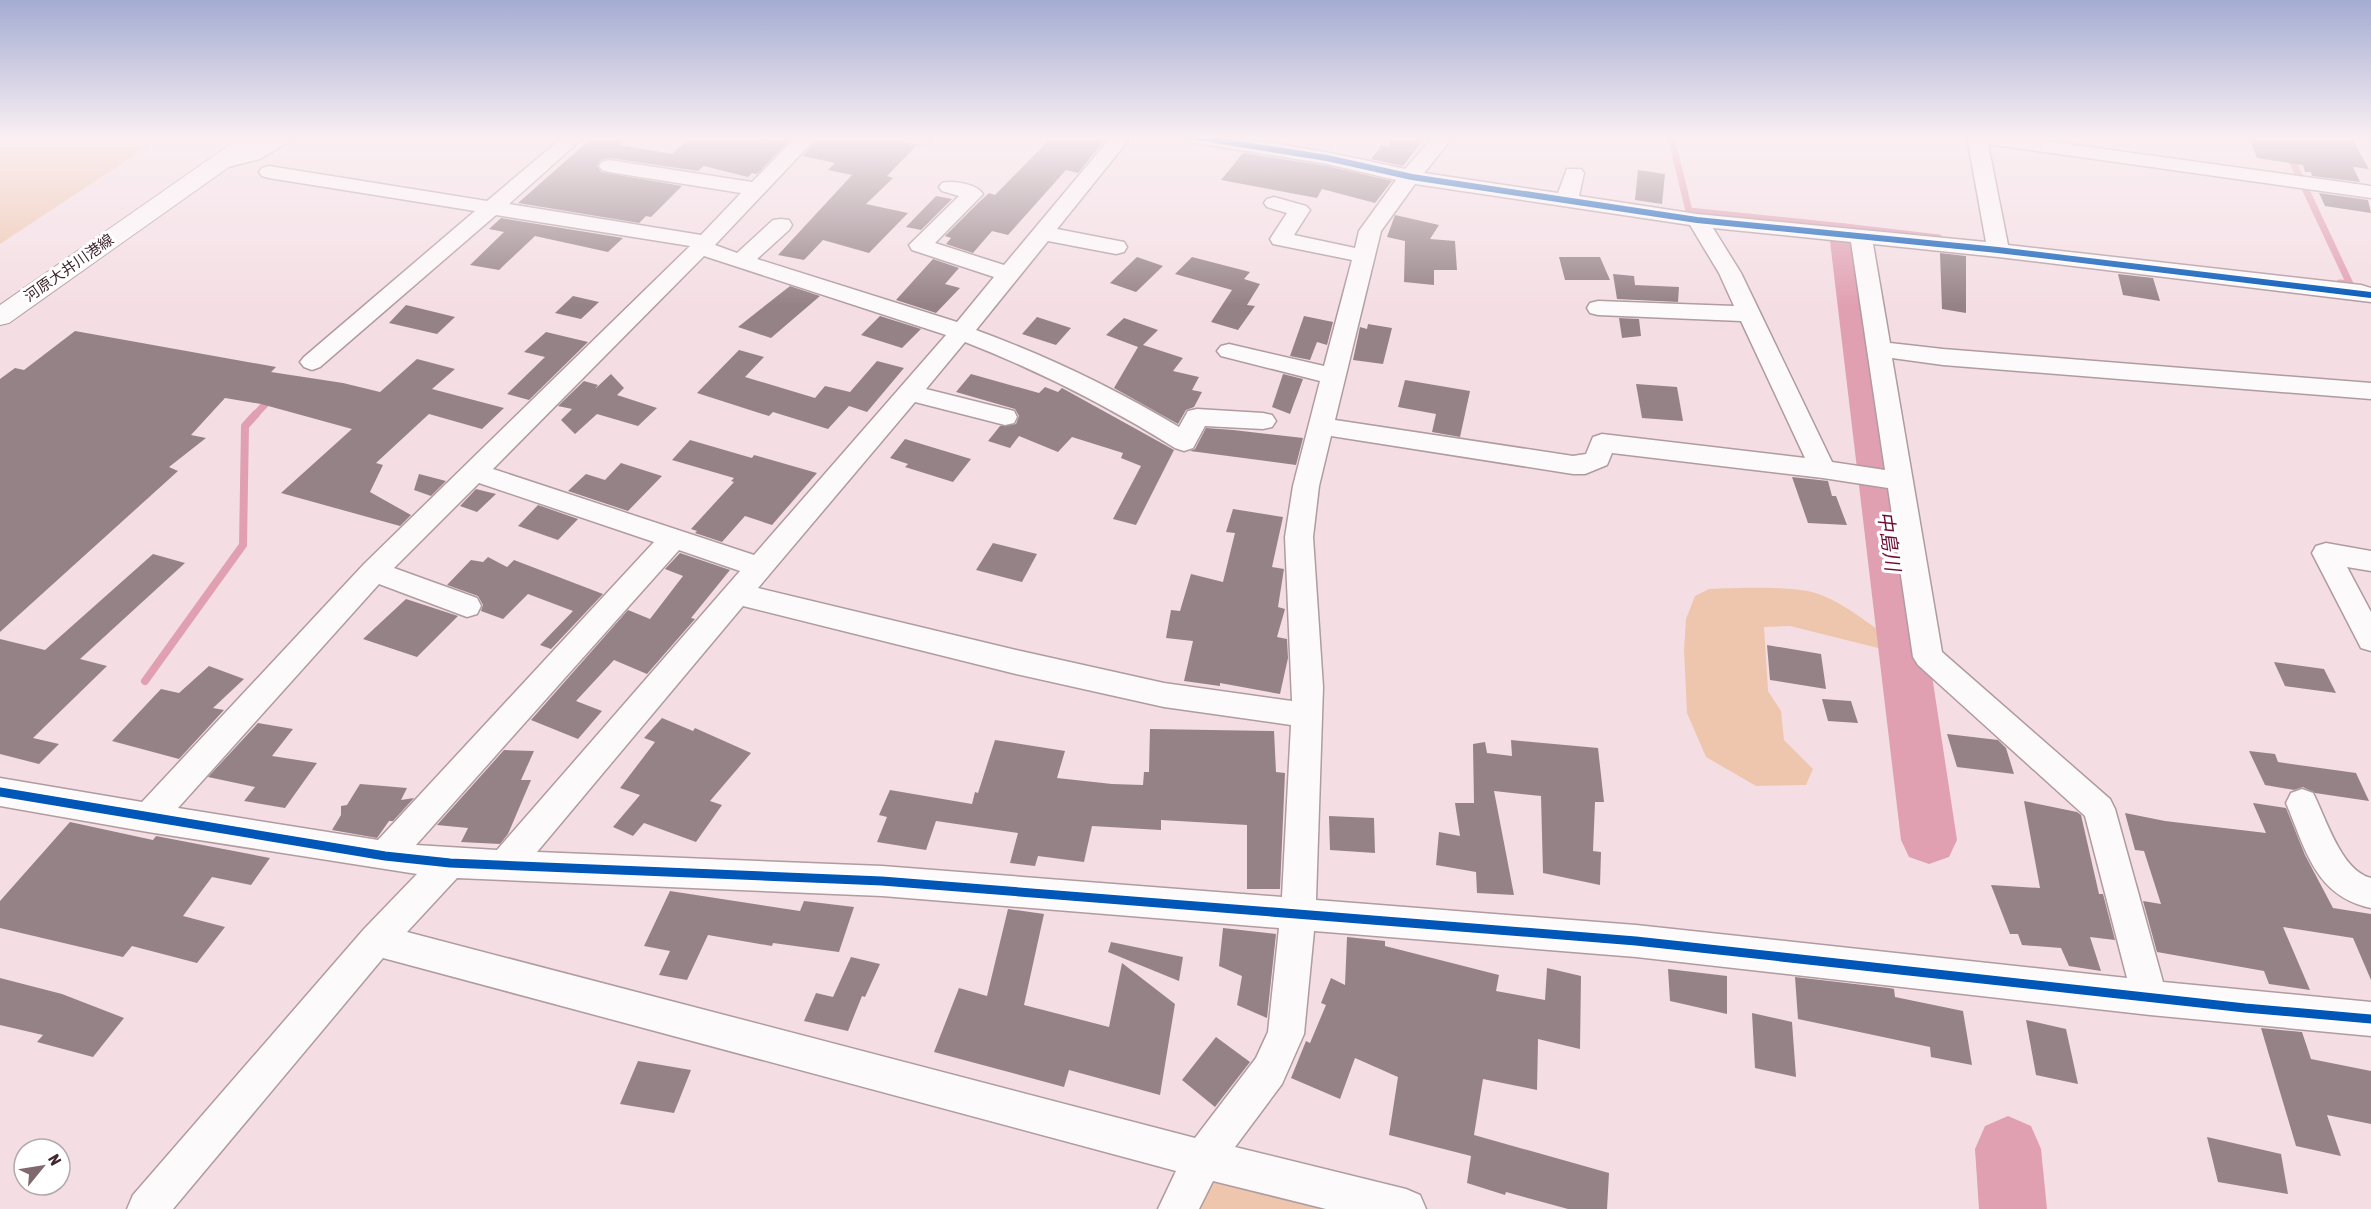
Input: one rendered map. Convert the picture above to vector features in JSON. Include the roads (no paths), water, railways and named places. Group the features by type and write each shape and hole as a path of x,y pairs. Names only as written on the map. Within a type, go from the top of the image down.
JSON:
{"main road":[{"name":"河原大井川港線","path":"0,316 174,193"}],"street":[{"path":"399,193 702,245 741,261 962,331 1052,370 1143,415 1184,442 1197,417 1263,421"},
{"path":"312,362 507,193"},
{"path":"148,818 375,572 752,193"},
{"path":"973,193 920,245 1008,274"},
{"path":"505,866 962,331 1075,193"},
{"path":"1178,1209 1203,1159 1269,1071 1286,1034 1298,914 1308,687 1299,537 1306,486 1370,231 1384,207 1397,193"},
{"path":"1523,193 1697,220 1832,234 1997,245 2371,295"},
{"path":"1567,200 1569,193"},
{"path":"1988,193 1997,245"},
{"path":"1274,203 1299,210 1281,239 1363,256"},
{"path":"1697,220 1730,273 1823,469"},
{"path":"741,261 780,225"},
{"path":"1042,233 1116,247"},
{"path":"1860,236 1878,349 1895,481 1928,657 2098,809 2150,998"},
{"path":"1598,308 1749,314"},
{"path":"1878,349 1943,357 2371,391"},
{"path":"1229,351 1333,376"},
{"path":"909,393 1005,417"},
{"path":"1321,426 1573,465 1585,465 1598,459 1602,443 1823,469 1895,481"},
{"path":"474,472 760,567"},
{"path":"385,856 674,538"},
{"path":"2371,561 2326,553 2371,640"},
{"path":"375,572 467,606"},
{"path":"737,594 1016,662 1164,695 1307,715"},
{"path":"0,792 385,856 450,863 882,881 1636,941 2150,998 2371,1019"},
{"path":"2302,803 2336,875 2361,892 2371,893"},
{"path":"147,1209 376,940 450,863"},
{"path":"376,940 1203,1159 1406,1209"}],"waterway":[{"path":"1685,193 1689,211 1845,227"},
{"path":"2307,193 2350,284 2340,283"},
{"path":"1845,227 1939,238"},
{"name":"中島川","path":"1848,241 1929,840"},
{"path":"255,415 272,397"},
{"path":"145,681 243,545 245,426 256,414"},
{"name":"中島川","path":"2008,1149 2013,1209"}]}
